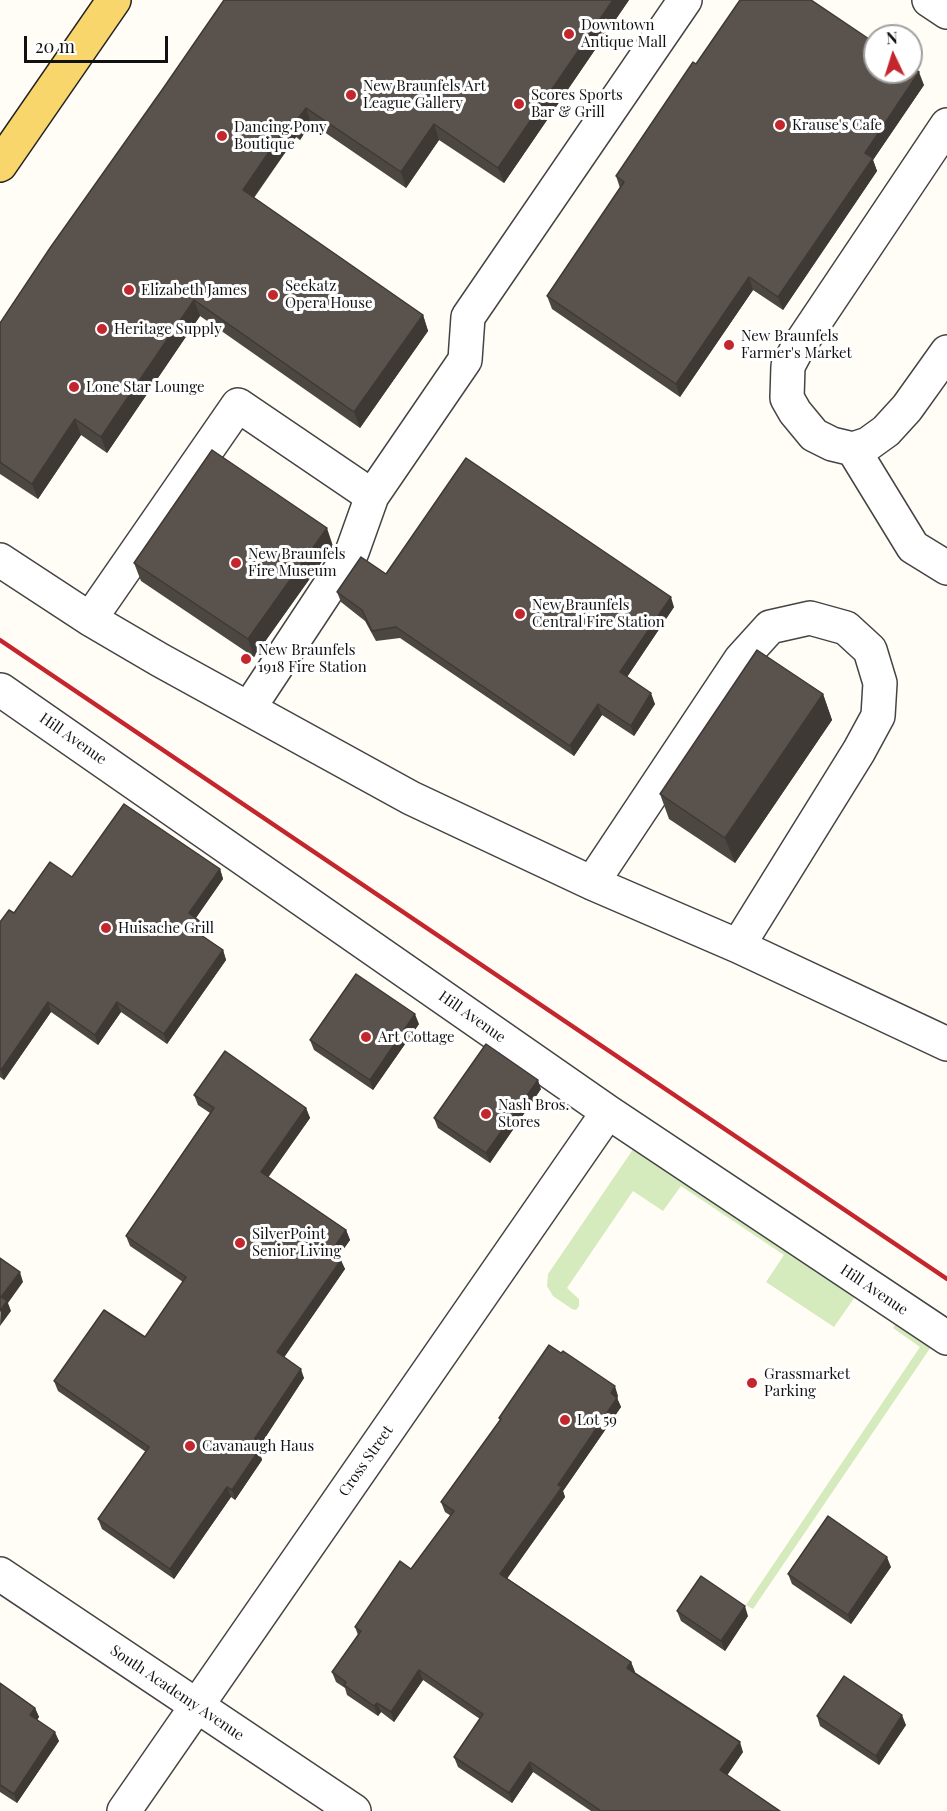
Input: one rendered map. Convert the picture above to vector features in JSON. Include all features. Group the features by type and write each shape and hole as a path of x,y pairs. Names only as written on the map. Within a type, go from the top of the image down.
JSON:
{"main road":[{"path":"0,165 114,0"}],"street":[{"path":"249,708 352,552 372,496 465,360 468,317 685,0"},
{"path":"929,0 947,12"},
{"path":"947,125 797,349 789,366 787,398 814,435 832,444 853,449 868,444 886,431 907,408 947,352"},
{"path":"90,619 237,405 372,496"},
{"path":"853,449 913,548 947,568"},
{"path":"0,560 90,619 411,798 592,883 738,946 947,1044"},
{"path":"592,883 741,658 770,627 810,618 846,628 870,650 880,683 878,716 859,751 738,946"},
{"name":"Hill Avenue","path":"1,690 608,1112 947,1338"},
{"name":"Cross Street","path":"124,1811 608,1112"},
{"name":"South Academy Avenue","path":"0,1574 354,1811"}],"green space":[{"path":"638,1142 859,1291 834,1327 766,1282 784,1255 681,1186 663,1211 633,1191 567,1288 579,1299 579,1306 576,1310 553,1296 547,1286 548,1274"},
{"path":"900,1318 935,1341 753,1609 746,1605 920,1347 893,1328"}],"building":[{"path":"224,0 613,0 498,168 434,124 401,172 306,108 294,124 290,121 243,190 423,315 354,412 194,300 101,437 75,419 32,484 0,462 0,323"},
{"name":"Krause's Cafe","path":"740,0 811,0 863,35 863,84 911,84 865,153 873,158 778,297 749,277 676,384 547,296 624,182 616,176 693,62 696,64"},
{"name":"New Braunfels Fire Museum","path":"212,450 327,528 248,639 134,563"},
{"name":"New Braunfels Central Fire Station","path":"466,458 671,597 620,672 651,693 631,726 598,704 570,746 396,627 372,631 362,610 337,592 361,557 386,574"},
{"path":"757,650 823,694 725,838 660,794"},
{"name":"Huisache Grill","path":"124,804 220,869 189,913 202,923 195,931 223,950 164,1034 117,1002 95,1035 48,1002 1,1070 0,922 9,910 14,913 50,862 72,877"},
{"name":"Art Cottage","path":"356,974 415,1014 370,1080 310,1040"},
{"name":"Nash Bros. Stores","path":"486,1044 538,1080 486,1153 434,1118"},
{"path":"225,1051 306,1108 261,1172 346,1230 331,1252 341,1260 277,1352 301,1369 251,1444 259,1450 232,1490 227,1487 170,1569 98,1519 149,1447 54,1381 104,1310 145,1337 186,1277 126,1236 214,1108 194,1095"},
{"path":"0,1258 20,1272 1,1297 7,1301 0,1311"},
{"path":"549,1345 561,1353 563,1351 615,1386 611,1393 617,1398 558,1485 562,1487 500,1574 631,1662 627,1668 740,1742 720,1770 780,1811 601,1811 530,1762 509,1793 454,1757 483,1714 419,1670 391,1712 377,1703 374,1706 344,1685 346,1682 332,1672 361,1631 355,1627 400,1561 411,1569 454,1511 441,1502 501,1419 499,1418"},
{"path":"828,1516 887,1557 848,1615 788,1574"},
{"path":"701,1576 745,1606 721,1641 677,1611"},
{"path":"844,1676 902,1715 876,1756 817,1716"},
{"path":"0,1683 35,1708 30,1715 55,1732 14,1794 0,1785"}],"railway":[{"path":"0,640 947,1279"}],"place":[{"name":"Downtown Antique Mall","path":"569,34"},
{"name":"New Braunfels Art League Gallery","path":"351,95"},
{"name":"Scores Sports Bar & Grill","path":"519,104"},
{"name":"Krause's Cafe","path":"780,125"},
{"name":"Dancing Pony Boutique","path":"222,136"},
{"name":"Elizabeth James","path":"129,290"},
{"name":"Seekatz Opera House","path":"273,295"},
{"name":"Heritage Supply","path":"102,329"},
{"name":"New Braunfels Farmer's Market","path":"729,345"},
{"name":"Lone Star Lounge","path":"74,387"},
{"name":"New Braunfels Fire Museum","path":"236,563"},
{"name":"New Braunfels Central Fire Station","path":"520,614"},
{"name":"New Braunfels 1918 Fire Station","path":"246,659"},
{"name":"Huisache Grill","path":"106,928"},
{"name":"Art Cottage","path":"366,1037"},
{"name":"Nash Bros. Stores","path":"486,1114"},
{"name":"SilverPoint Senior Living","path":"240,1243"},
{"name":"Grassmarket Parking","path":"752,1383"},
{"name":"Lot 59","path":"565,1420"},
{"name":"Cavanaugh Haus","path":"190,1446"}]}
